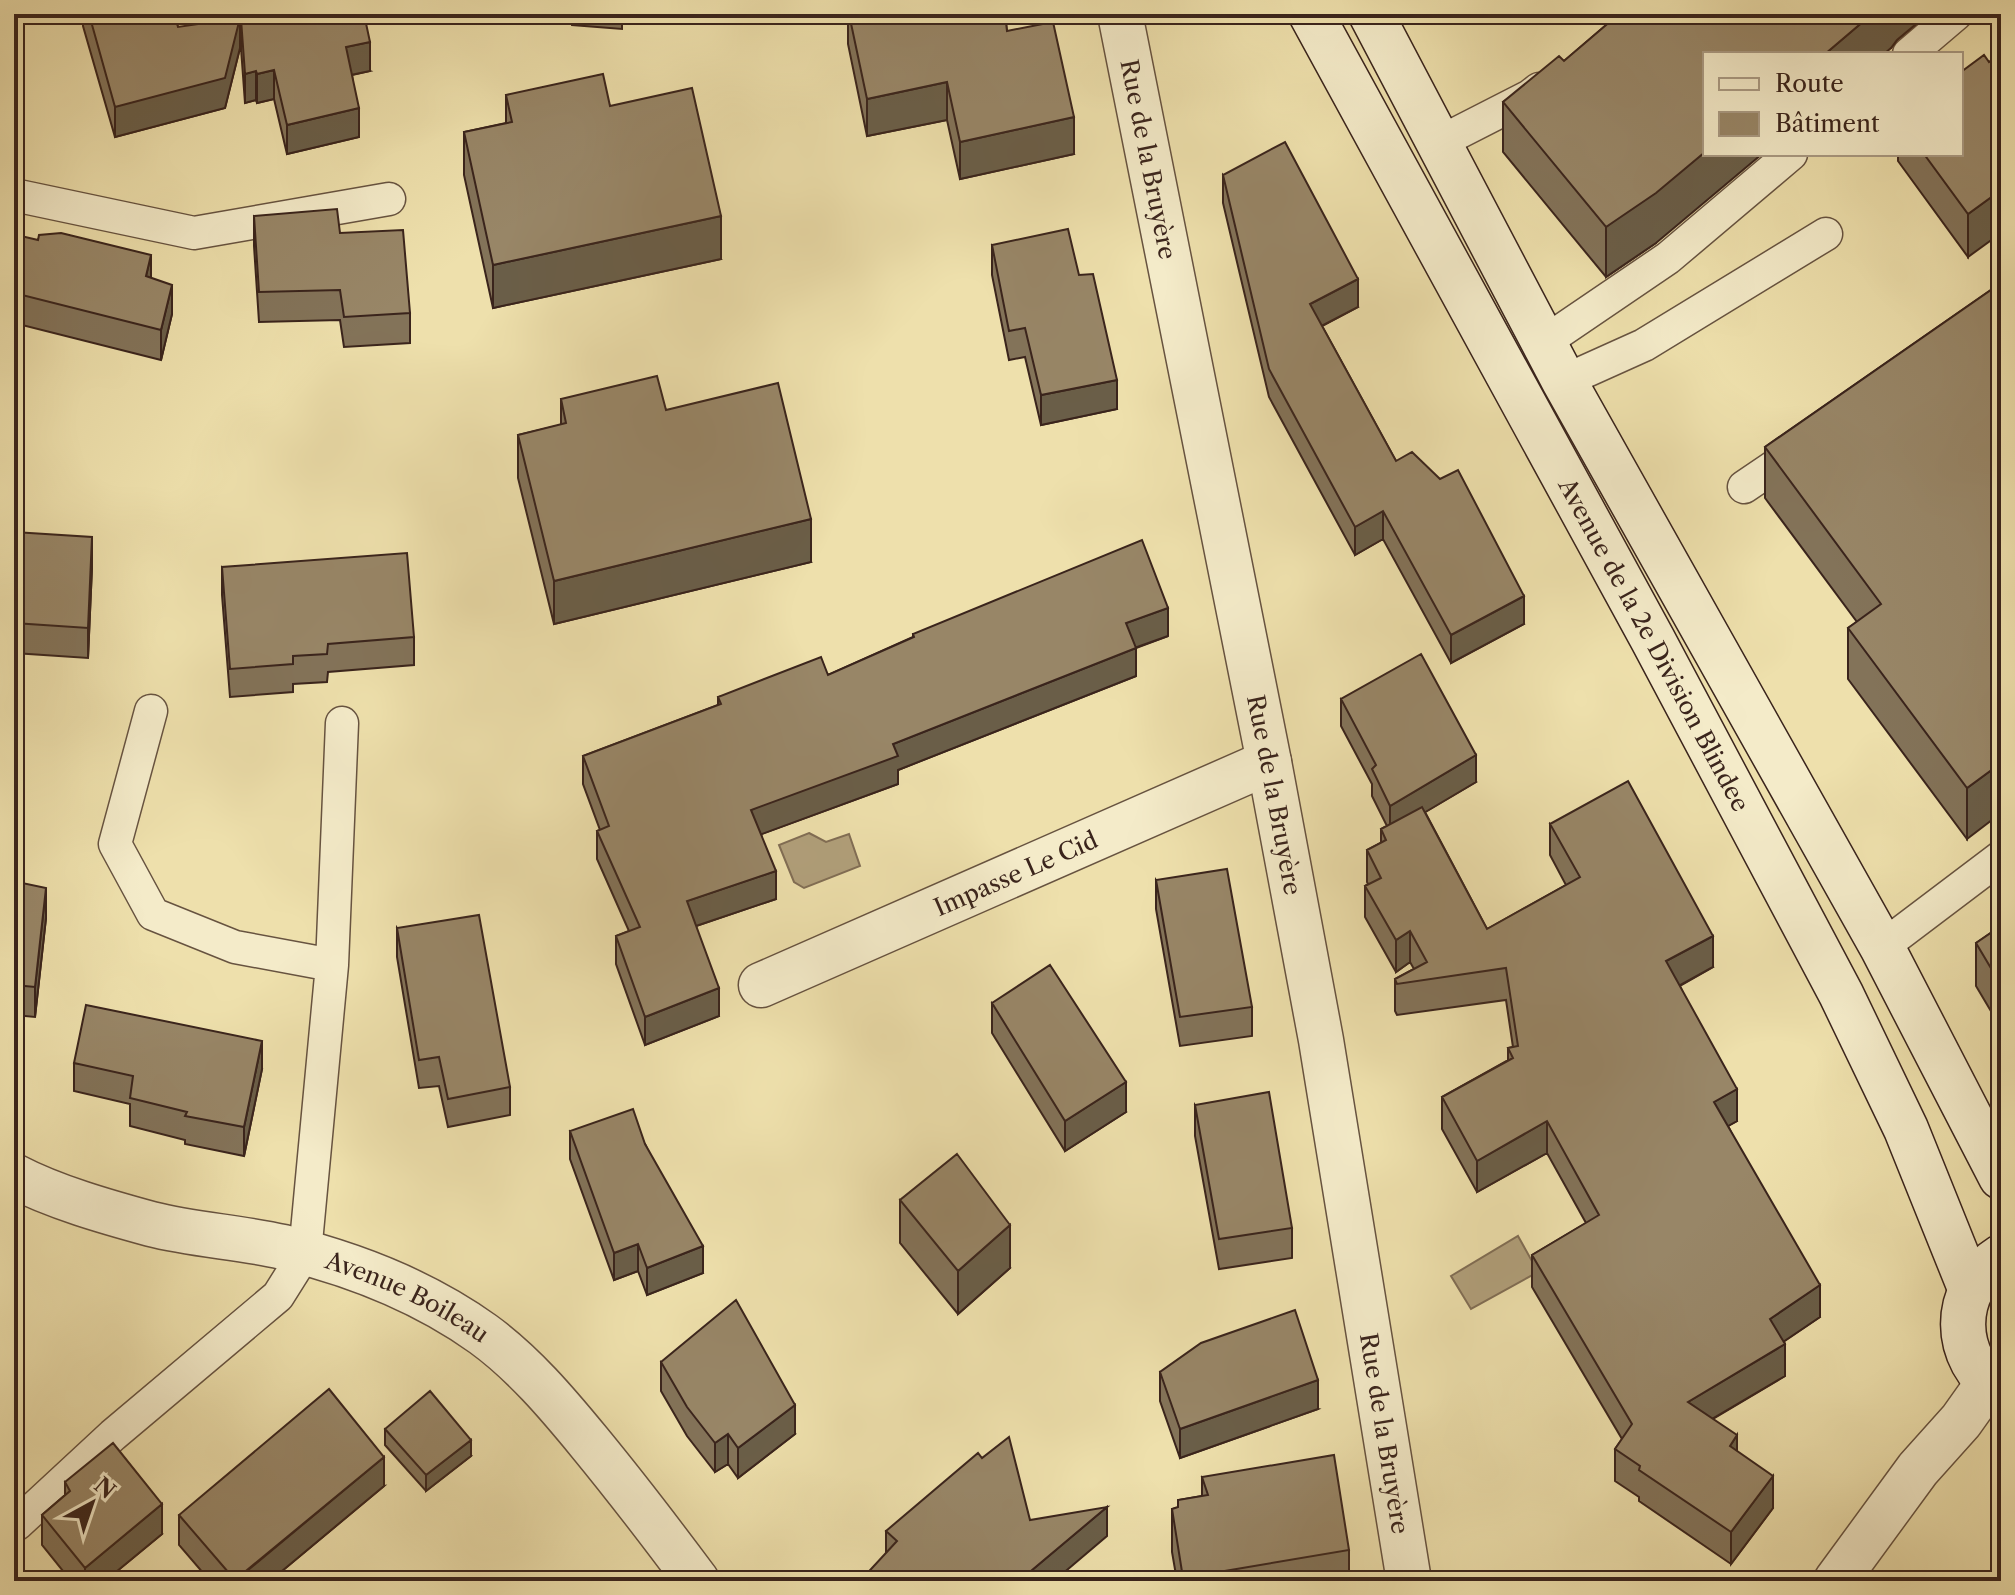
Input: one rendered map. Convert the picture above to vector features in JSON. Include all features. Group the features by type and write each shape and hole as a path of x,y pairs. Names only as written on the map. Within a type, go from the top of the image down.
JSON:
{"street":[{"name":"Rue de la Bruyère","path":"1120,14 1269,762 1321,1040 1409,1581"},
{"name":"Avenue de la 2e Division Blindee","path":"1311,14 1653,640 1841,994 1906,1129 1970,1288"},
{"name":"Avenue de la 2e Division Blindee","path":"1371,14 1543,343 1882,947 2001,1177"},
{"name":"Impasse Le Cid","path":"761,985 1269,762"},
{"name":"Avenue Boileau","path":"14,1176 35,1187 153,1224 248,1239 305,1253 381,1277 433,1304 483,1334 547,1392 634,1497 697,1581"},
{"path":"1836,1581 1918,1469 1994,1388 1971,1363 1963,1339 1963,1313 1970,1288 1987,1266 2001,1257"}],"lane":[{"path":"1911,52 1956,14"},
{"path":"1440,142 1530,96 1564,69"},
{"path":"1543,343 1668,258 1789,156"},
{"path":"14,195 194,233 389,199"},
{"path":"1564,381 1644,345 1826,234"},
{"path":"1744,487 1821,434"},
{"path":"151,711 115,844 153,914 235,947 332,965"},
{"path":"17,1524 113,1435 278,1296 305,1253 332,965 342,723"},
{"path":"1882,947 2001,857"}],"shaded area":[{"path":"809,833 826,842 849,834 860,866 804,888 794,882 779,845"},
{"path":"1518,1236 1538,1272 1471,1309 1451,1276"}],"building":[{"path":"89,14 174,14 178,27 240,18 225,78 115,107"},
{"path":"263,14 364,14 370,42 346,47 359,108 287,125 274,70 245,74 241,19"},
{"path":"849,14 1005,14 1007,31 1053,22 1074,117 960,142 947,82 867,99"},
{"path":"1619,14 1872,14 1827,52 1703,52 1703,154 1656,193 1606,227 1503,102 1559,56 1564,61"},
{"path":"2001,53 2001,190 1968,214 1925,156 1963,156 1963,71 1984,55 1989,62"},
{"path":"603,74 610,106 692,88 721,216 493,265 464,132 512,122 506,95"},
{"path":"1285,142 1358,279 1310,304 1396,461 1412,452 1440,479 1458,470 1524,596 1451,635 1383,511 1355,527 1269,369 1223,175"},
{"path":"337,209 340,233 403,230 410,313 344,317 340,290 259,292 254,216"},
{"path":"1068,229 1079,275 1093,274 1117,380 1041,395 1025,328 1009,331 992,245"},
{"path":"61,233 151,255 146,276 172,285 161,330 14,293 14,237 38,240 39,235"},
{"path":"2001,283 2001,763 1967,788 1848,628 1881,604 1765,447"},
{"path":"657,376 666,410 778,383 811,519 554,581 518,435 566,423 561,399"},
{"path":"14,532 92,537 88,628 14,623"},
{"path":"1142,540 1168,608 1126,623 1136,648 893,744 898,756 751,810 776,871 687,901 719,988 645,1017 616,936 640,927 597,831 609,826 583,756 721,704 718,697 821,657 828,675 914,637 913,634"},
{"path":"407,553 414,637 328,644 327,654 293,656 293,664 230,669 222,567"},
{"path":"1421,654 1476,755 1390,806 1372,769 1376,765 1341,699"},
{"path":"1628,781 1713,936 1666,961 1737,1089 1714,1102 1820,1285 1770,1319 1785,1344 1688,1402 1737,1435 1730,1446 1773,1476 1731,1532 1639,1470 1640,1466 1615,1449 1632,1424 1532,1255 1599,1215 1547,1121 1477,1161 1442,1097 1513,1058 1508,1048 1518,1046 1506,968 1397,984 1395,979 1427,962 1410,931 1396,940 1365,886 1381,878 1367,850 1386,840 1381,829 1422,807 1487,929 1580,877 1550,824"},
{"path":"14,851 24,852 22,883 46,888 35,987 14,985"},
{"path":"1227,869 1252,1007 1180,1017 1156,880"},
{"path":"479,915 510,1087 448,1099 439,1057 419,1060 397,928"},
{"path":"2001,926 2001,985 1976,943"},
{"path":"1050,965 1126,1082 1065,1121 992,1003"},
{"path":"86,1005 262,1041 244,1127 185,1116 187,1112 130,1098 133,1076 74,1063"},
{"path":"1269,1092 1292,1228 1219,1239 1195,1105"},
{"path":"633,1109 645,1144 703,1246 647,1268 638,1244 614,1253 570,1131"},
{"path":"957,1154 1010,1225 958,1271 900,1200"},
{"path":"736,1300 795,1405 738,1448 728,1434 715,1443 687,1407 661,1362"},
{"path":"1295,1310 1318,1380 1180,1429 1160,1372 1201,1343"},
{"path":"329,1389 384,1457 235,1580 179,1515"},
{"path":"430,1391 471,1440 426,1475 385,1429"},
{"path":"1009,1437 1030,1520 1107,1507 1019,1581 860,1581 897,1541 886,1531 978,1453 982,1458"},
{"path":"113,1443 162,1504 85,1568 42,1515 70,1491 65,1482"},
{"path":"1334,1455 1349,1550 1183,1578 1172,1509 1178,1507 1178,1500 1208,1495 1202,1477"}]}
